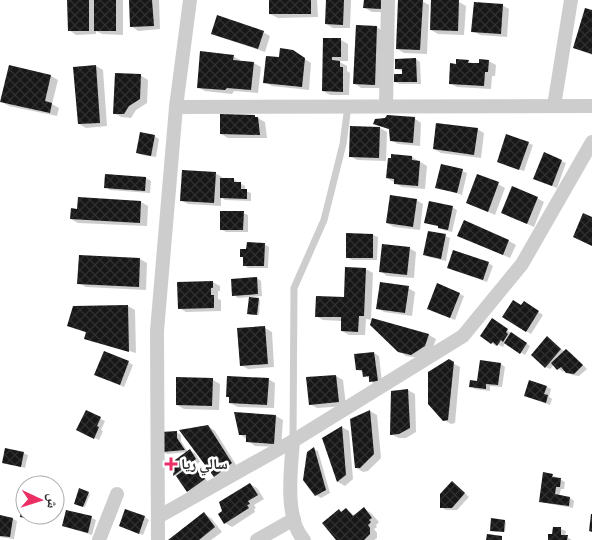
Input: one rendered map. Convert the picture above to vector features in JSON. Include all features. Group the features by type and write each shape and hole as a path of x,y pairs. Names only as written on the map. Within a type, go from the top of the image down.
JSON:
{"street":[{"path":"158,540 157,331 176,107 190,0"},
{"path":"386,106 388,0"},
{"path":"554,106 571,0"},
{"path":"176,107 592,106"},
{"path":"158,517 293,441 463,336 522,264 592,142"},
{"path":"293,441 290,491 298,534 304,540"},
{"path":"100,540 117,494"},
{"path":"257,540 294,519"}],"lane":[{"path":"293,441 294,288 324,220 344,144 348,106"}],"building":[{"path":"67,0 89,0 89,31 68,31"},
{"path":"94,0 116,0 116,31 94,31"},
{"path":"129,0 152,0 154,26 130,27"},
{"path":"269,0 311,0 311,14 269,14"},
{"path":"326,0 344,0 343,25 325,24"},
{"path":"364,0 382,0 381,9 363,8"},
{"path":"398,0 423,0 420,50 396,49"},
{"path":"431,0 459,0 458,31 430,30"},
{"path":"474,2 503,4 501,34 471,32"},
{"path":"585,8 592,10 592,54 573,48"},
{"path":"217,15 264,31 258,49 211,34"},
{"path":"356,25 377,26 375,85 353,84"},
{"path":"323,38 341,38 341,57 332,57 332,60 340,61 340,67 343,67 343,92 322,91"},
{"path":"280,48 293,50 305,58 302,87 263,83 266,56 279,57"},
{"path":"200,51 234,55 233,60 254,62 251,90 197,88"},
{"path":"416,58 417,82 394,82 394,74 402,74 402,69 395,69 395,59"},
{"path":"456,59 469,60 468,63 479,63 479,59 489,60 488,72 485,72 484,86 449,84 450,63 456,64"},
{"path":"9,65 51,75 45,101 52,103 50,113 0,102"},
{"path":"96,65 100,123 78,124 73,67"},
{"path":"115,73 141,74 140,99 129,106 124,114 113,114"},
{"path":"220,114 255,115 255,117 258,117 260,135 220,134"},
{"path":"387,115 415,117 413,143 390,141 389,129 373,124 375,119 385,118"},
{"path":"436,123 478,128 474,155 433,149"},
{"path":"350,126 380,127 379,158 349,157"},
{"path":"140,132 155,135 151,156 136,153"},
{"path":"506,134 529,142 519,170 497,162"},
{"path":"544,152 562,160 552,186 533,179"},
{"path":"391,154 412,156 412,160 420,161 418,186 394,184 394,179 386,178 388,158 391,158"},
{"path":"441,164 463,169 457,193 435,188"},
{"path":"182,170 216,172 214,203 180,201"},
{"path":"105,174 146,177 145,191 104,188"},
{"path":"477,174 499,182 488,212 466,203"},
{"path":"220,178 234,178 234,182 241,182 241,189 247,189 247,199 220,198"},
{"path":"512,186 538,197 527,224 501,213"},
{"path":"390,195 417,199 413,227 386,223"},
{"path":"78,197 141,201 140,223 70,219 71,208 77,209"},
{"path":"429,201 453,206 448,230 424,223"},
{"path":"220,211 244,211 243,230 220,230"},
{"path":"583,213 592,217 592,246 573,237"},
{"path":"464,220 509,240 503,255 457,236"},
{"path":"428,231 446,234 441,259 423,255"},
{"path":"346,233 373,234 373,258 346,258"},
{"path":"247,242 265,243 264,266 243,266 243,257 240,257 240,249 246,249"},
{"path":"382,244 410,247 407,275 379,272"},
{"path":"453,250 489,262 483,280 447,268"},
{"path":"79,255 140,258 139,287 77,284"},
{"path":"345,267 366,268 364,316 359,316 358,332 341,331 341,317 315,317 316,296 344,297"},
{"path":"257,277 258,294 232,296 231,279"},
{"path":"213,281 211,295 214,295 214,308 178,309 177,282"},
{"path":"380,282 409,286 405,313 376,309"},
{"path":"437,283 460,293 450,318 427,309"},
{"path":"249,297 259,298 257,315 247,314"},
{"path":"513,300 521,305 524,301 539,311 526,332 502,317"},
{"path":"128,305 129,352 84,339 86,332 67,326 73,306"},
{"path":"372,318 429,334 425,346 411,355 398,352 370,325"},
{"path":"492,318 508,329 506,332 508,334 503,342 501,340 497,346 480,336"},
{"path":"265,326 268,364 240,366 237,328"},
{"path":"511,332 527,343 520,354 504,343"},
{"path":"547,336 561,349 545,368 531,355"},
{"path":"566,349 583,365 574,374 566,373 561,367 557,370 551,363"},
{"path":"104,351 129,361 120,385 94,375"},
{"path":"374,352 378,381 369,382 369,376 363,377 362,370 356,370 354,354"},
{"path":"449,359 454,362 448,420 443,421 428,404 428,372"},
{"path":"480,360 501,363 498,385 486,384 486,389 469,387 470,380 477,381"},
{"path":"336,375 339,402 309,405 306,377"},
{"path":"227,376 269,378 267,405 229,403 229,397 226,397"},
{"path":"176,377 213,378 212,406 176,405"},
{"path":"529,380 547,386 544,394 548,395 546,403 524,396"},
{"path":"408,389 410,428 399,434 390,435 391,391"},
{"path":"86,410 101,417 94,439 76,430"},
{"path":"370,410 374,454 360,468 355,468 350,419"},
{"path":"234,412 276,415 274,444 246,442 246,435 239,435"},
{"path":"208,425 232,463 214,477 179,430"},
{"path":"342,426 346,475 337,482 322,438"},
{"path":"177,431 177,438 185,450 162,452 161,432"},
{"path":"314,447 326,490 315,496 303,480 307,452"},
{"path":"5,448 24,452 21,467 2,463"},
{"path":"190,449 196,459 173,476 175,460"},
{"path":"194,463 205,479 187,492 176,476"},
{"path":"543,472 553,474 552,477 561,478 560,487 556,487 555,494 570,497 569,506 539,502"},
{"path":"452,481 465,493 452,508 440,508 440,494"},
{"path":"250,483 258,495 248,501 250,504 247,505 249,508 224,524 218,514 222,511 219,502"},
{"path":"79,488 89,492 83,507 74,504"},
{"path":"364,507 372,518 369,520 371,522 368,525 370,534 364,540 336,540 322,523 339,509 341,512 346,508 353,516"},
{"path":"125,509 145,516 139,534 119,526"},
{"path":"66,510 92,516 88,533 62,526 65,525"},
{"path":"204,512 215,527 199,540 168,540"},
{"path":"592,514 592,532 589,531"},
{"path":"0,515 13,518 10,537 0,536"},
{"path":"491,518 505,520 504,532 490,531"},
{"path":"553,527 561,527 561,535 568,535 567,540 548,540 548,534 552,534"},
{"path":"487,534 502,536 502,540 486,540"}],"place":[{"name":"سالي ريا","path":"171,464"}]}
